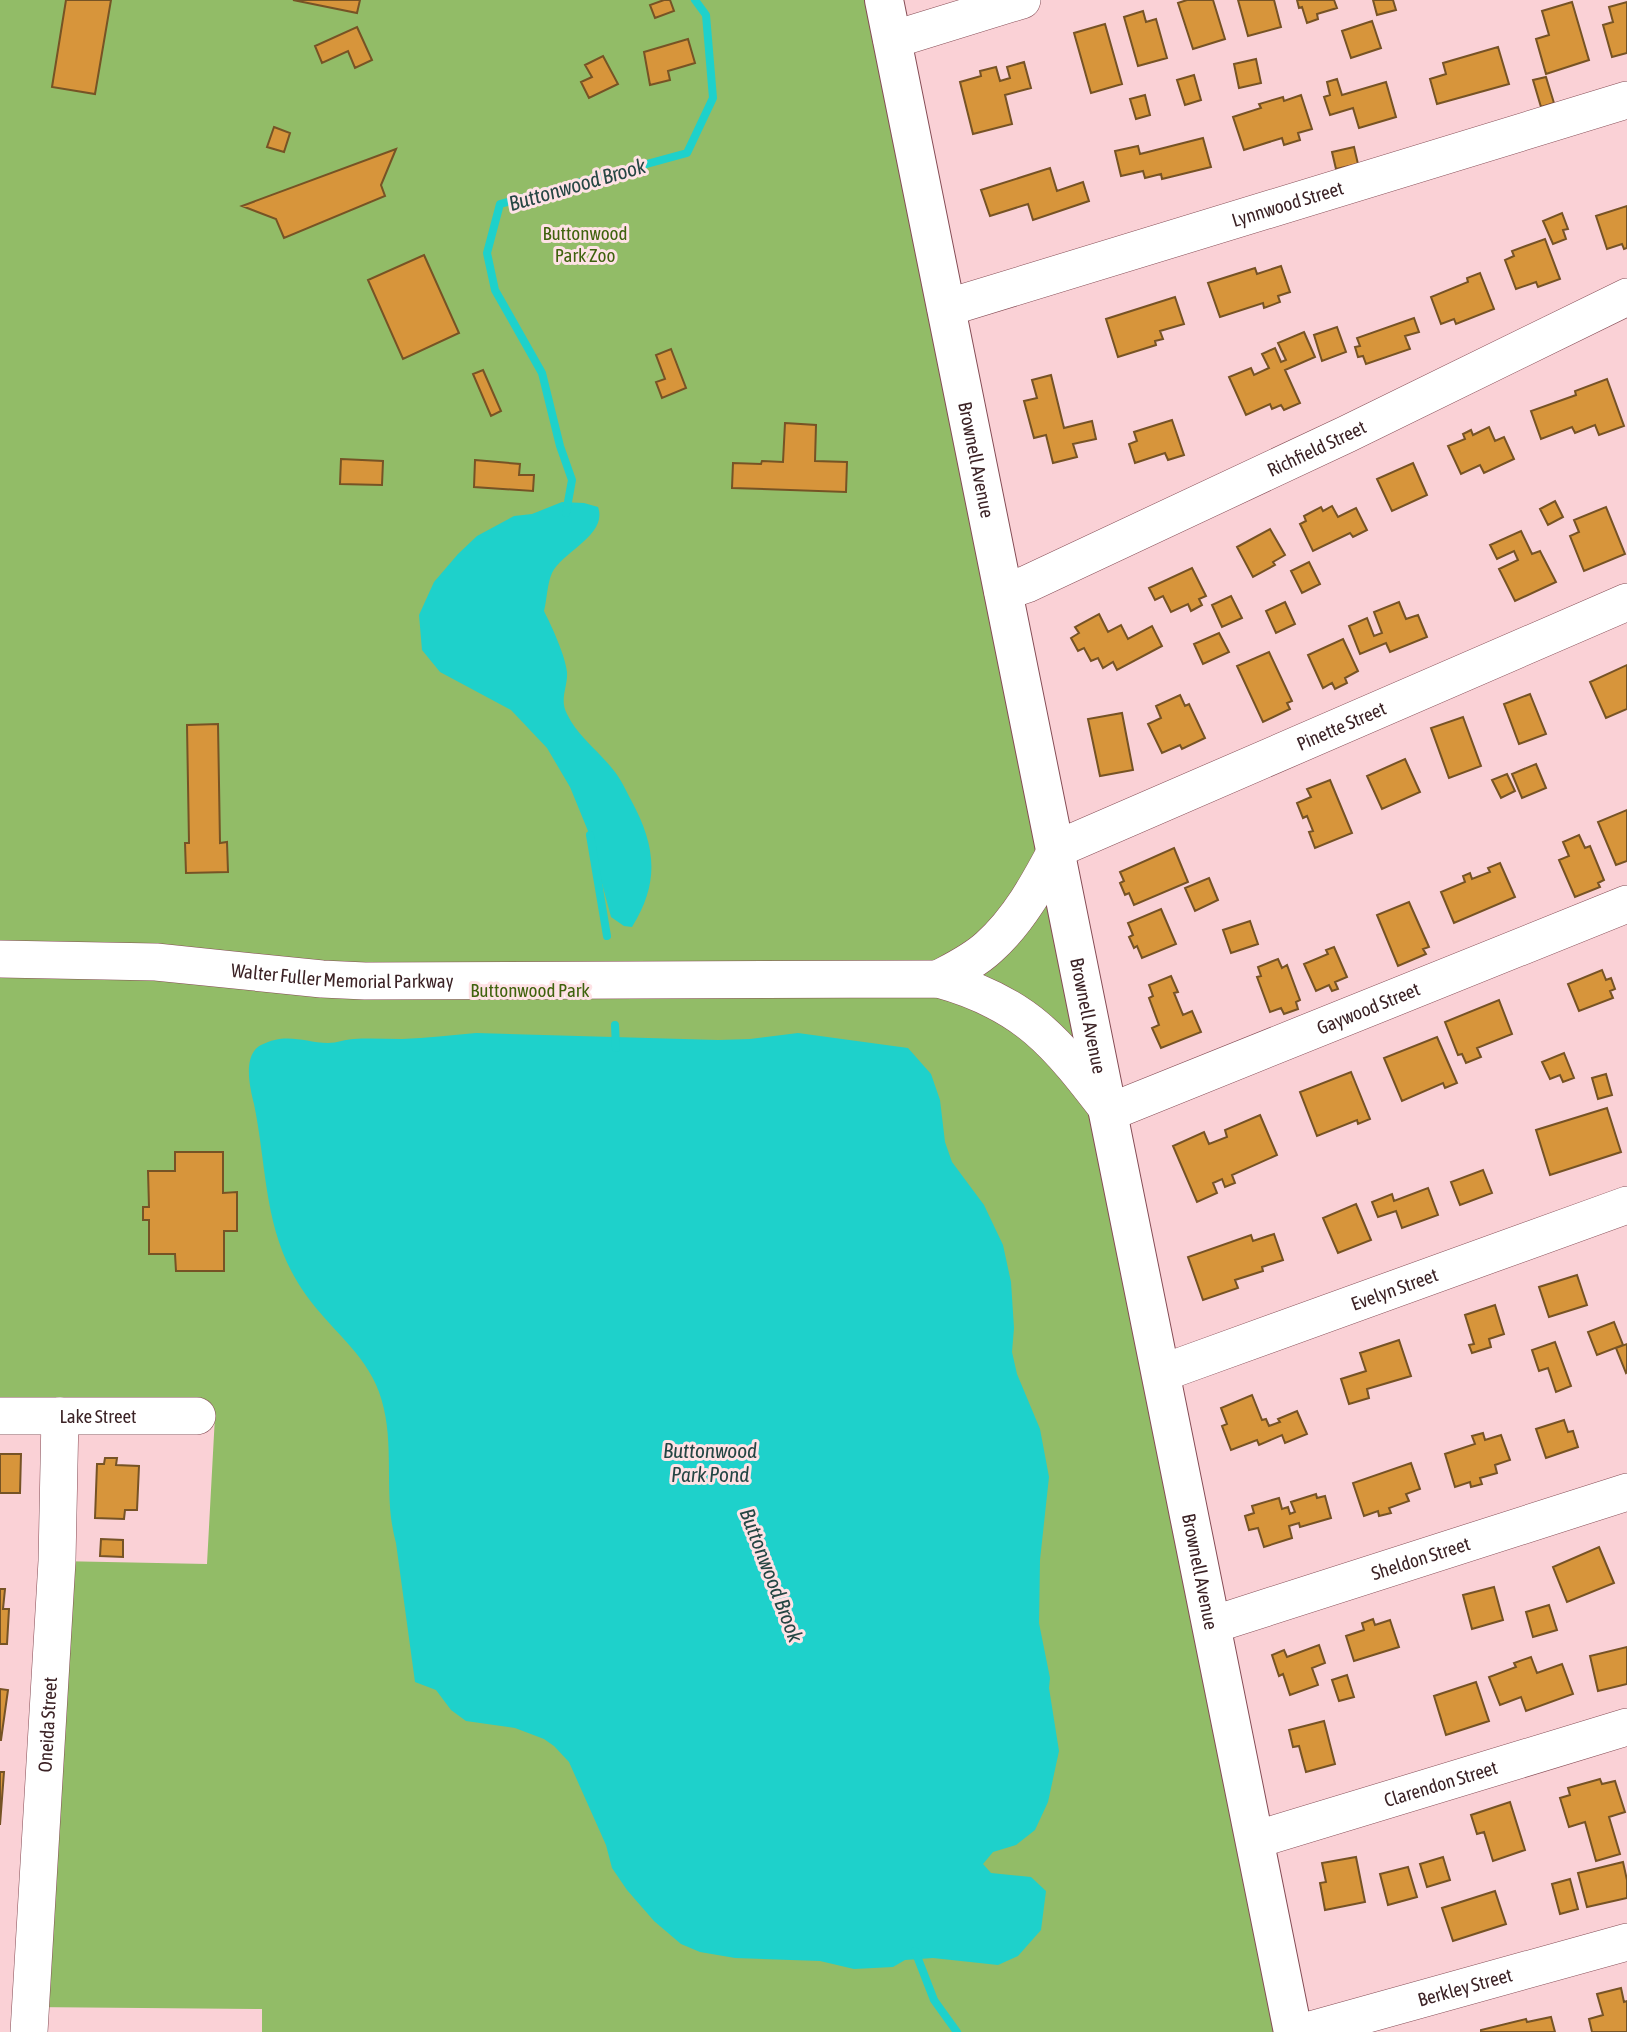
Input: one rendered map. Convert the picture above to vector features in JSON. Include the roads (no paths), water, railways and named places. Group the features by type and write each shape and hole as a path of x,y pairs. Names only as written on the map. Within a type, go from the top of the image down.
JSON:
{"main road":[{"name":"Brownell Avenue","path":"884,0 1110,1112 1293,2032"}],"street":[{"path":"892,40 1022,0"},
{"name":"Lynnwood Street","path":"946,308 1627,100"},
{"name":"Richfield Street","path":"1003,593 1347,434 1627,297"},
{"name":"Pinette Street","path":"1057,849 1627,602"},
{"path":"938,979 987,949 1005,932 1029,898 1057,849"},
{"name":"Gaywood Street","path":"1110,1112 1627,904"},
{"name":"Walter Fuller Memorial Parkway","path":"0,959 156,962 365,981 938,979 981,993 1024,1018 1061,1050 1110,1112"},
{"name":"Evelyn Street","path":"1162,1373 1627,1205"},
{"name":"Lake Street","path":"0,1416 197,1416"},
{"name":"Oneida Street","path":"29,2032 57,1561 60,1416"},
{"name":"Sheldon Street","path":"1212,1625 1627,1492"},
{"name":"Clarendon Street","path":"1255,1840 1627,1727"},
{"name":"Berkley Street","path":"1303,2032 1627,1942"}],"water":[{"path":"562,502 598,507 599,517 591,534 552,573 544,611 566,665 564,703 567,714 577,730 617,775 646,833 650,849 651,879 641,911 632,927 624,926 611,917 588,831 570,787 547,748 511,710 440,672 422,650 419,615 434,582 458,554 477,536 514,516 532,514"},
{"name":"Buttonwood Park Pond","path":"476,1033 718,1040 798,1033 908,1048 931,1074 940,1100 945,1142 952,1162 984,1205 1003,1245 1011,1282 1014,1328 1012,1352 1017,1374 1040,1429 1049,1477 1040,1560 1039,1623 1050,1678 1049,1688 1059,1751 1048,1802 1035,1830 1016,1845 993,1852 983,1864 991,1873 1031,1877 1046,1891 1041,1930 1018,1956 998,1965 933,1958 905,1960 893,1967 854,1969 820,1961 735,1958 700,1952 681,1944 654,1921 612,1868 606,1845 569,1762 554,1746 544,1739 515,1728 466,1721 451,1710 436,1690 415,1682 392,1524 387,1429 379,1392 356,1353 306,1295 282,1249 269,1202 249,1081 249,1064 251,1056 261,1045 279,1039 328,1043 351,1039 402,1039"}],"waterway":[{"name":"Buttonwood Brook","path":"566,513 572,480 560,446 542,373 495,290 487,253 500,204 687,153 713,98 706,15 695,0"},
{"name":"Buttonwood Brook","path":"590,835 607,936"},
{"name":"Buttonwood Brook","path":"615,1025 616,1048"},
{"name":"Buttonwood Brook","path":"915,1951 934,2000 957,2032"}],"park label":[{"name":"Buttonwood Park Zoo","path":"585,244"},
{"name":"Buttonwood Park","path":"530,990"}]}
